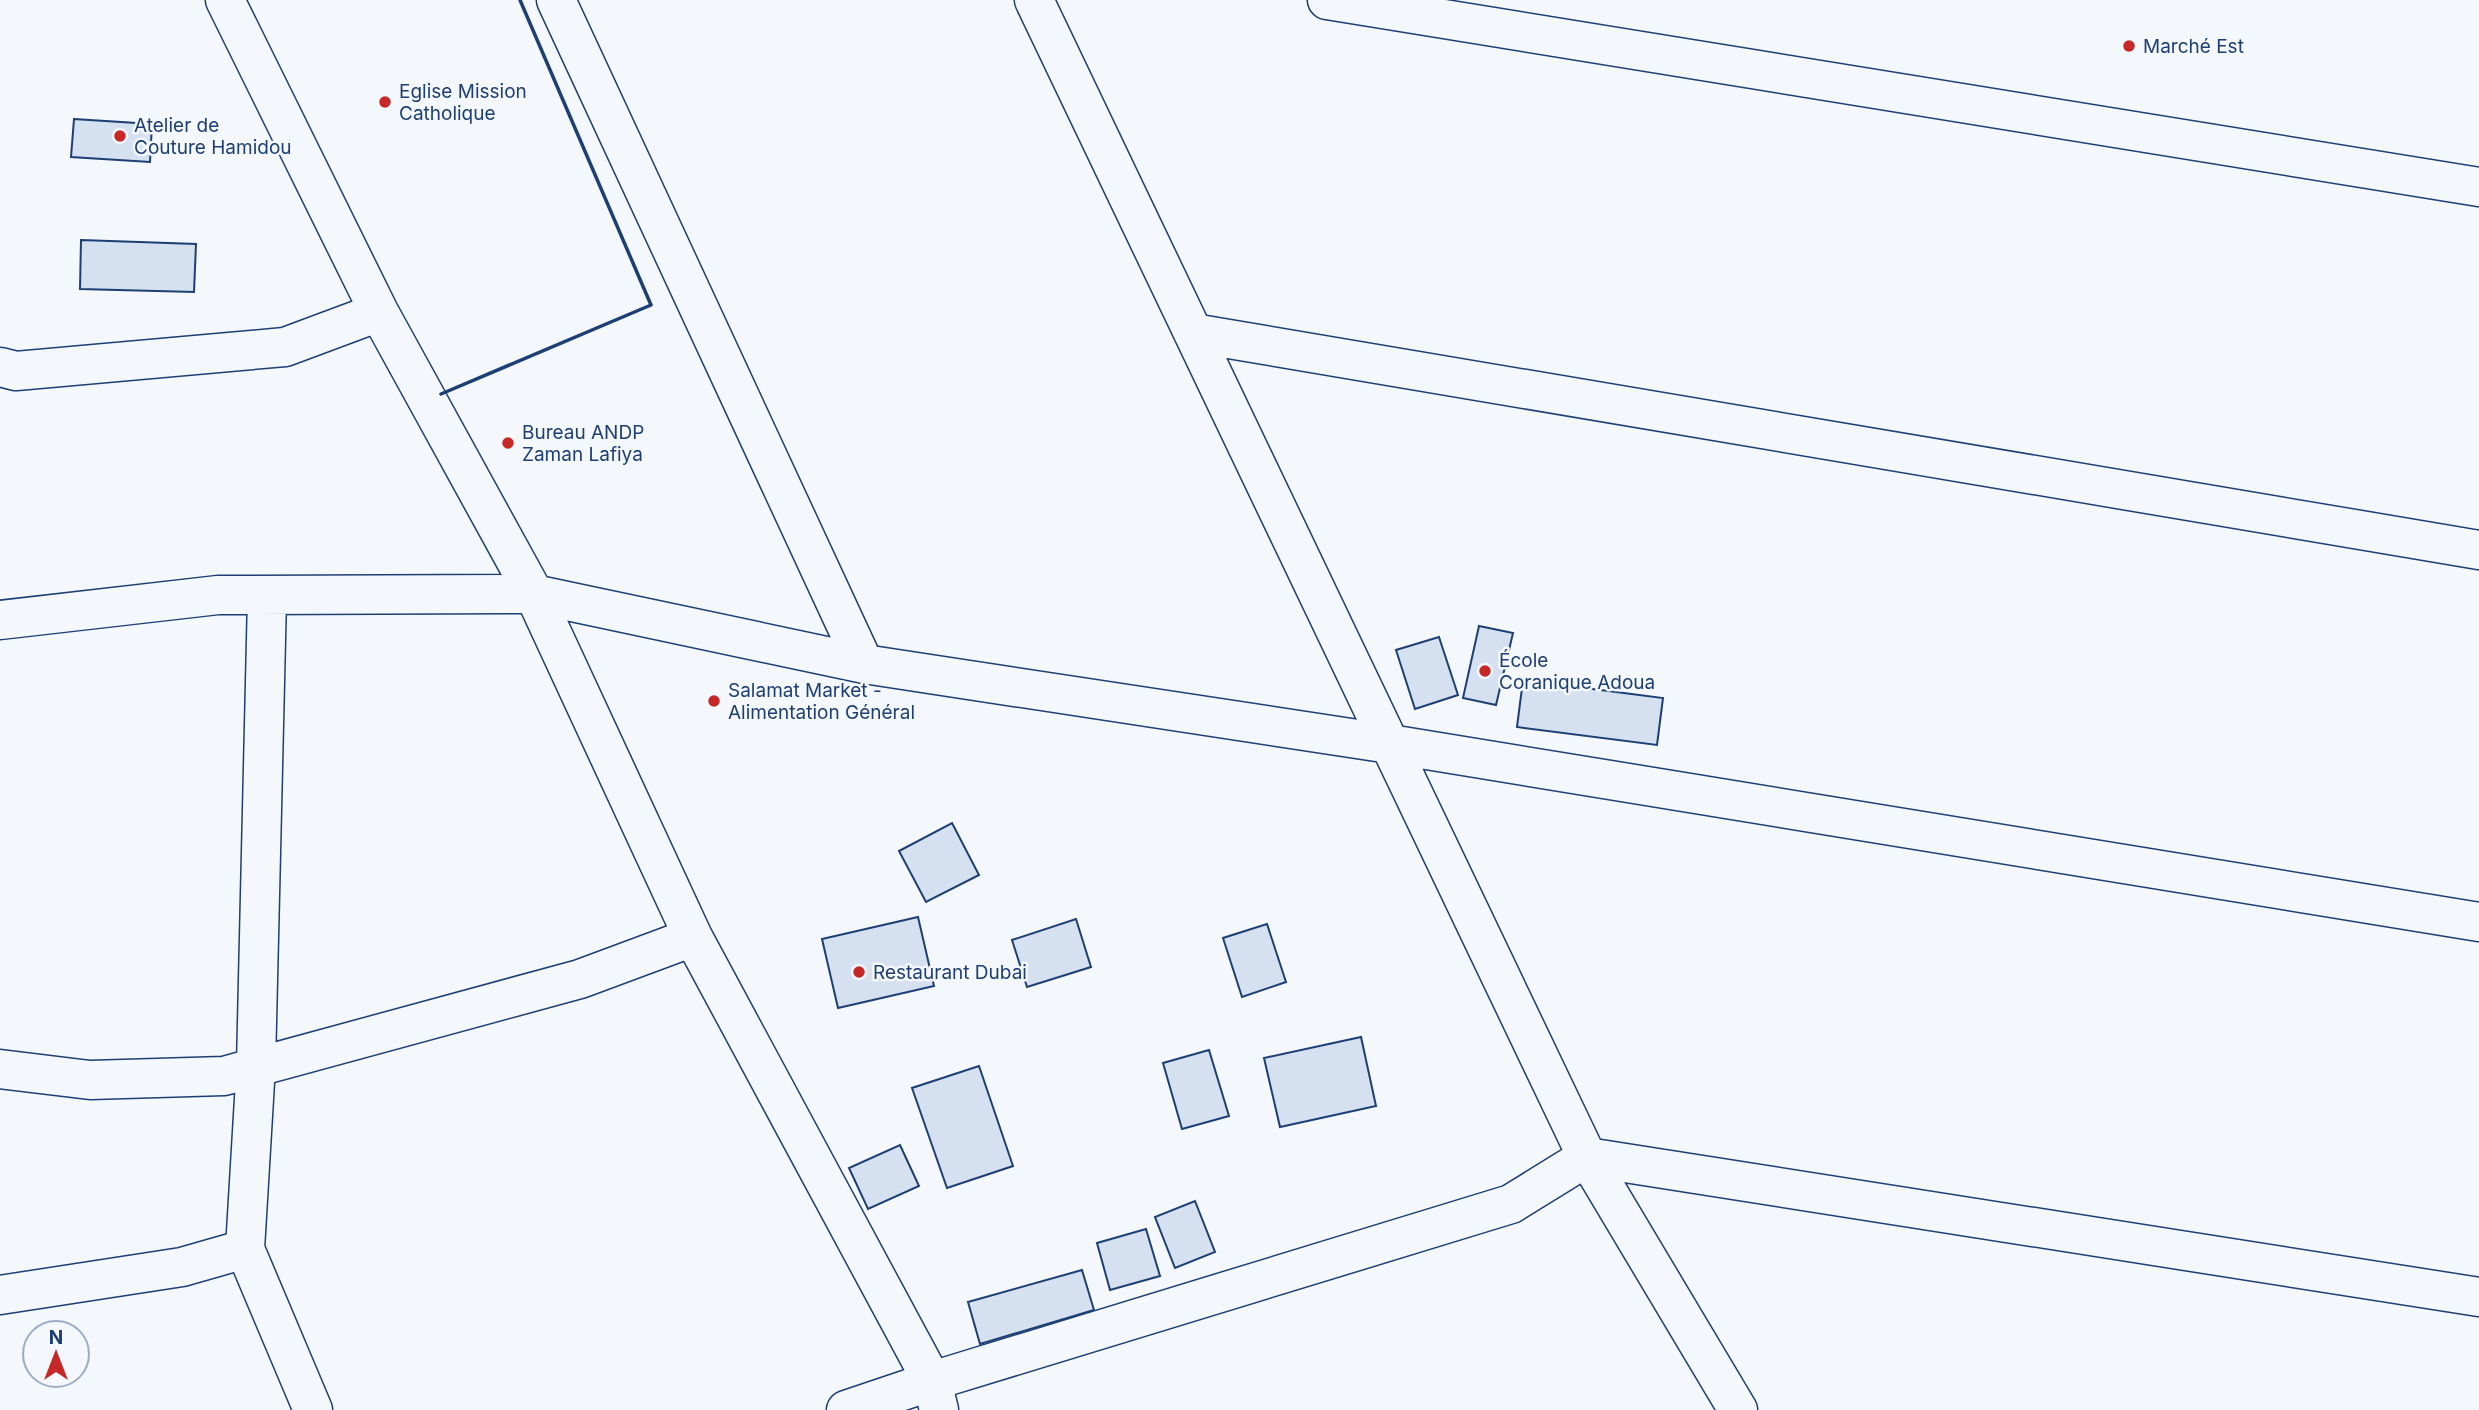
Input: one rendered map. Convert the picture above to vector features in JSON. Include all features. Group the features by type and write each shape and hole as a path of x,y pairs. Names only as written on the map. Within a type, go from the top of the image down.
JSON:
{"street":[{"path":"225,0 379,312 534,594 692,937 936,1396"},
{"path":"556,0 864,664"},
{"path":"1034,0 1587,1157 1738,1410"},
{"path":"1327,0 2479,187"},
{"path":"0,367 16,371 285,347 379,312"},
{"path":"1193,332 2479,550"},
{"path":"0,620 218,595 267,597 534,594 864,664 1390,744 2479,922"},
{"path":"267,597 256,1065 245,1249 313,1410"},
{"path":"0,1069 90,1080 224,1076 256,1065 324,1050 580,979 692,937"},
{"path":"846,1410 936,1396 1511,1204 1587,1157 2479,1297"},
{"path":"0,1295 181,1267 245,1249"}],"building":[{"path":"74,119 152,124 150,162 71,157"},
{"path":"81,240 196,244 194,292 80,289"},
{"path":"1479,626 1513,633 1496,705 1463,698"},
{"path":"1439,637 1458,695 1415,709 1396,650"},
{"path":"1523,680 1663,698 1657,745 1517,727"},
{"path":"952,823 979,875 926,902 899,851"},
{"path":"918,917 934,986 838,1008 822,939"},
{"path":"1076,919 1091,967 1027,987 1012,940"},
{"path":"1267,924 1286,982 1242,997 1223,938"},
{"path":"1361,1037 1376,1106 1280,1127 1264,1058"},
{"path":"1209,1050 1229,1116 1182,1129 1163,1063"},
{"path":"979,1066 1013,1166 947,1188 912,1088"},
{"path":"900,1145 919,1186 868,1209 849,1168"},
{"path":"1195,1201 1215,1252 1175,1268 1155,1217"},
{"path":"1146,1229 1160,1276 1110,1290 1097,1243"},
{"path":"1082,1270 1094,1310 980,1344 968,1302"}],"wall":[{"path":"441,394 651,305 520,0"}],"place":[{"name":"Marché Est","path":"2129,46"},
{"name":"Eglise Mission Catholique","path":"385,102"},
{"name":"Atelier de Couture Hamidou","path":"120,136"},
{"name":"Bureau ANDP Zaman Lafiya","path":"508,443"},
{"name":"École Coranique Adoua","path":"1485,671"},
{"name":"Salamat Market - Alimentation Général","path":"714,701"},
{"name":"Restaurant Dubai","path":"859,972"}]}
